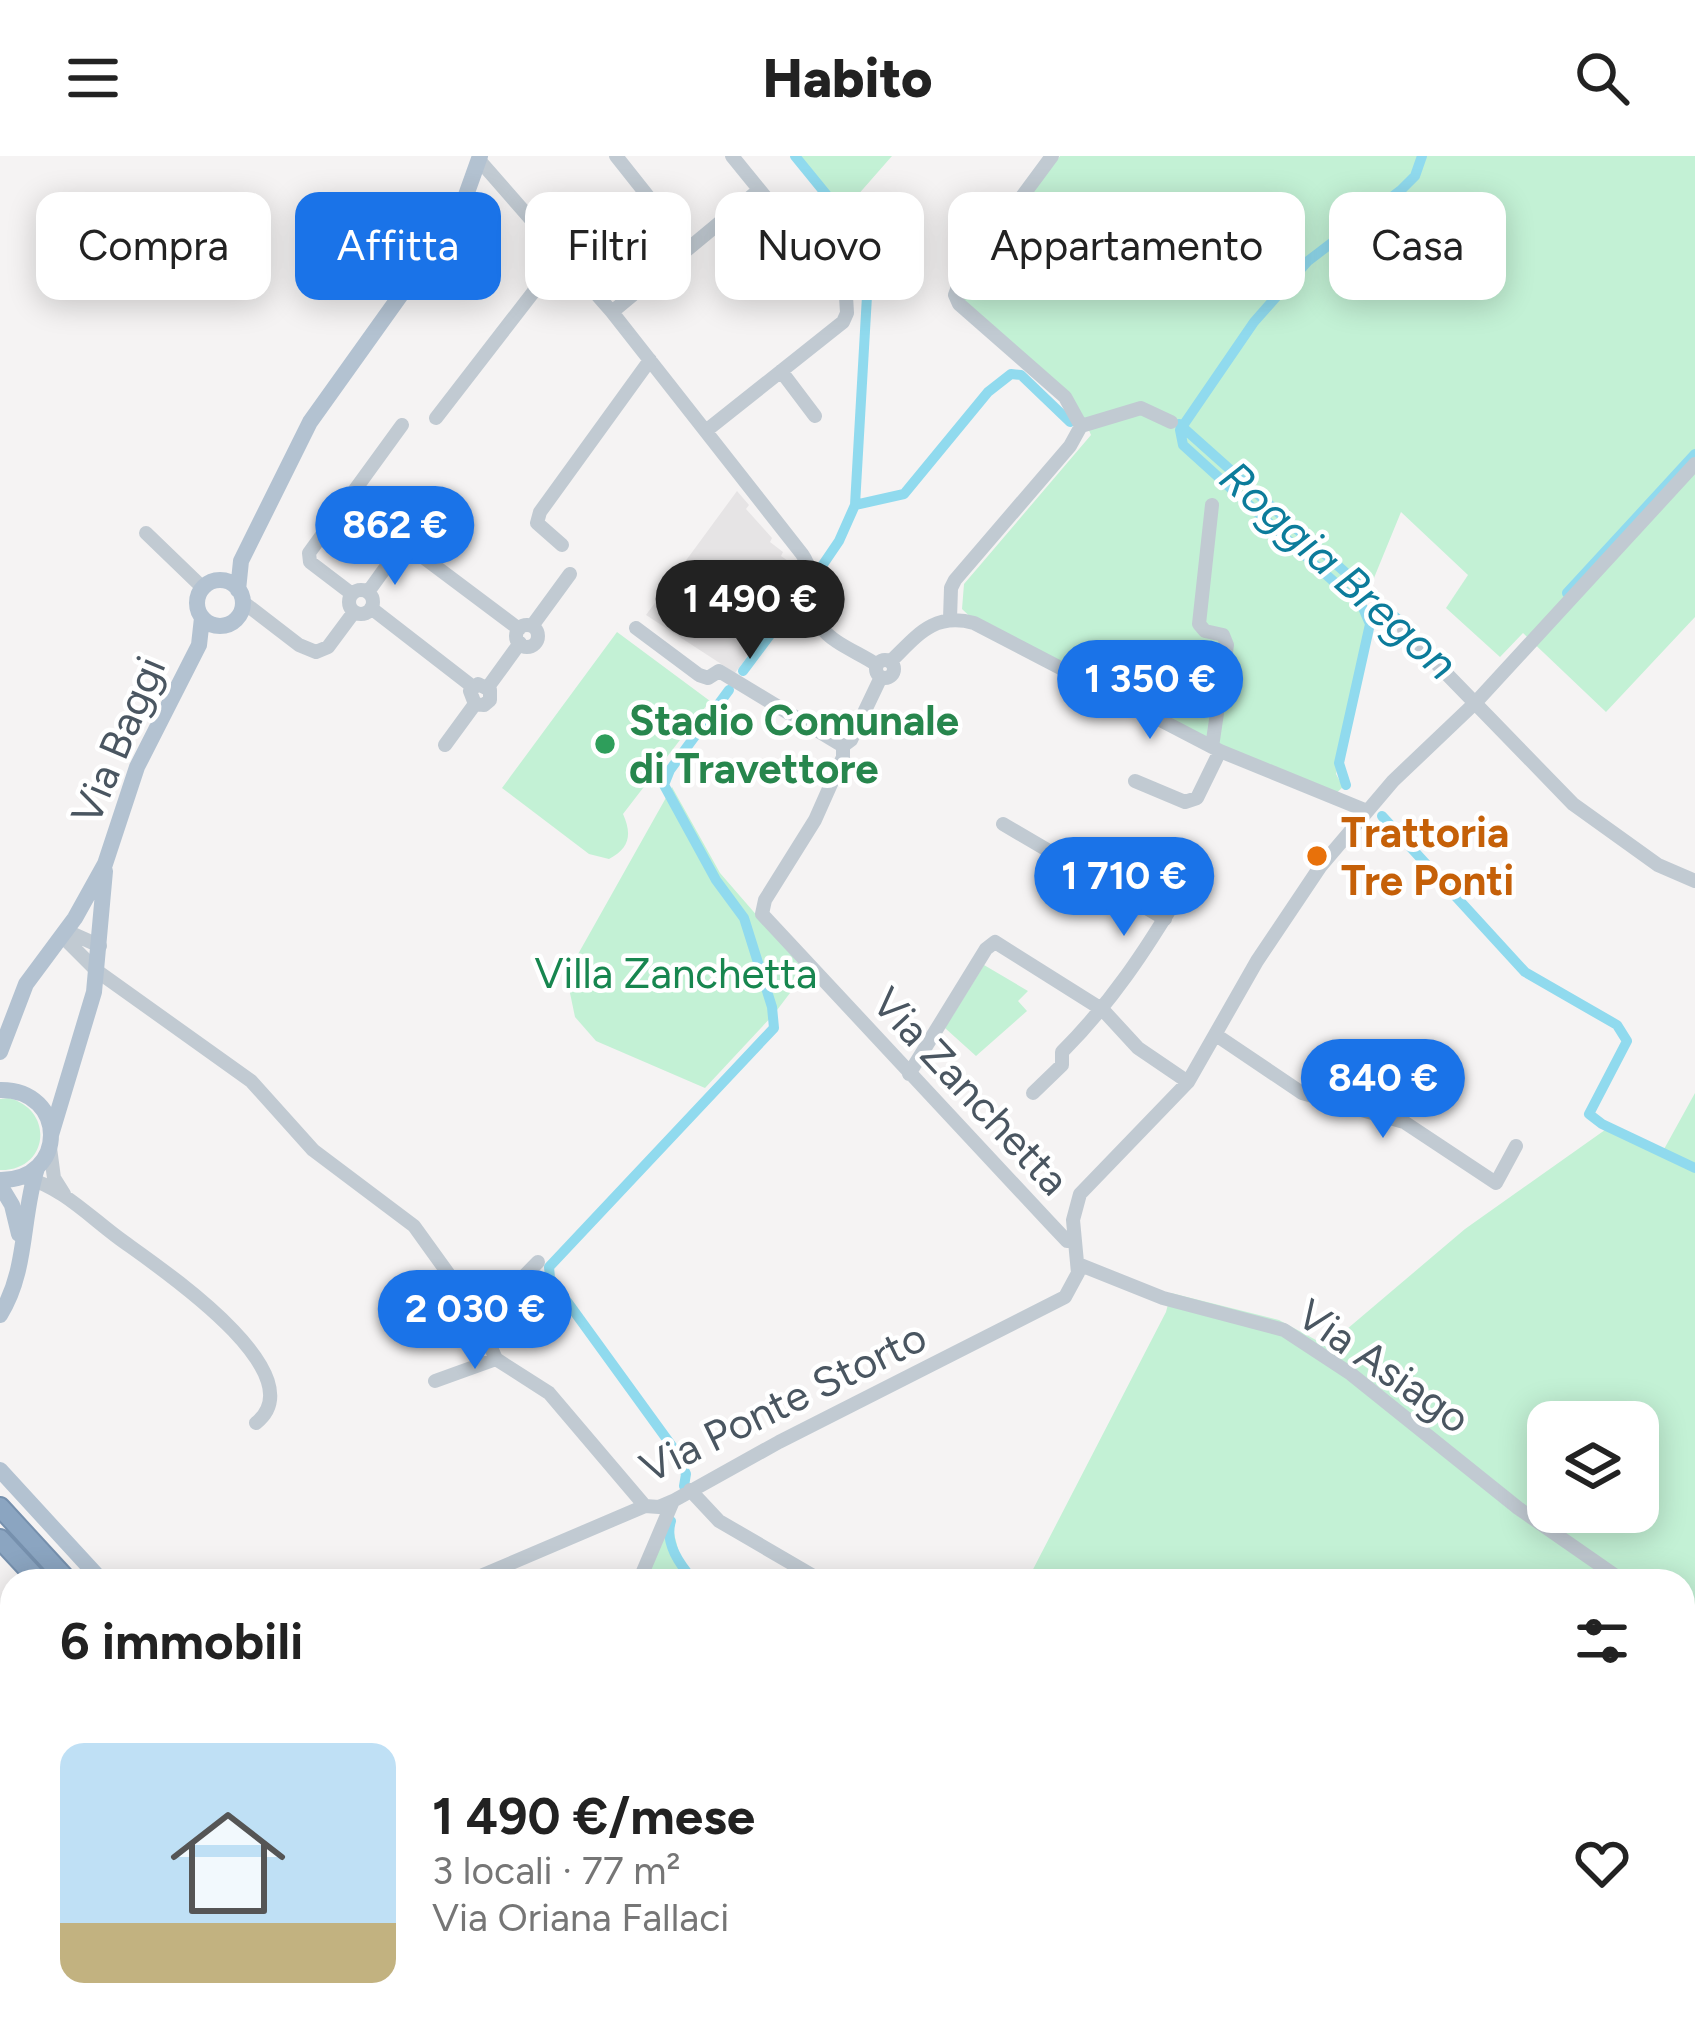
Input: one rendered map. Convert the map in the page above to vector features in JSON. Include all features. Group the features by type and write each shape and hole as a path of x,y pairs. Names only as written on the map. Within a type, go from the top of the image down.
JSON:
{"highway":[{"path":"0,1507 57,1569"},
{"path":"0,1539 28,1569"}],"main road":[{"path":"467,192 480,158"},
{"path":"239,603 241,561 310,422 399,300"},
{"path":"239,603 211,584 241,561"},
{"name":"Via Baggi","path":"210,622 197,606 211,584"},
{"name":"Via Baggi","path":"0,1052 4,1026 26,984 105,864 137,767 210,622 239,603"},
{"name":"Via Baggi","path":"0,1316 14,1291 22,1258 31,1175 51,1141 97,971 105,864"},
{"path":"0,1090 16,1090 37,1102 50,1122 51,1141"},
{"path":"22,1258 18,1223 0,1183 31,1175"},
{"path":"0,1470 91,1569"}],"street":[{"path":"616,156 645,192"},
{"path":"707,430 843,322 848,302 732,156"},
{"path":"1052,156 961,279 955,295 959,304 1065,397 1081,426"},
{"path":"480,158 525,211"},
{"path":"691,246 759,190"},
{"path":"436,418 527,300"},
{"path":"601,300 812,569 815,610 824,632 883,668 921,629 950,619 974,623 1216,749 1367,811"},
{"path":"612,312 626,300"},
{"path":"562,545 538,523 540,512 650,360"},
{"path":"781,371 815,416"},
{"path":"950,619 955,580 1070,446 1081,426 1141,408 1171,422"},
{"path":"402,425 308,557 480,687 490,700 475,704 445,745"},
{"path":"1078,1264 1076,1204 1084,1187 1188,1082 1287,913 1367,811 1476,702 1695,464"},
{"path":"347,500 523,633"},
{"path":"1135,782 1185,802 1197,798 1216,749 1227,645 1223,634 1205,631 1199,624 1212,505"},
{"path":"146,533 211,584"},
{"path":"239,603 298,646 316,652 328,647 354,612 349,603 364,598 404,542"},
{"path":"480,687 570,574"},
{"path":"636,628 699,674 708,677 719,671 844,746"},
{"path":"1404,630 1573,804 1658,865 1695,880"},
{"name":"Via Zanchetta","path":"883,668 844,746 815,820 765,900 762,914 1067,1241 1074,1241"},
{"path":"1003,824 1165,919"},
{"path":"1034,1093 1062,1065 1062,1052 1103,1010 1181,890"},
{"path":"62,935 73,934 100,946"},
{"path":"62,935 97,971 251,1081 324,1160 414,1226 480,1322 496,1359 549,1394 645,1506"},
{"path":"909,1074 986,949 995,942 1103,1010 1138,1048 1188,1082"},
{"path":"1216,1036 1302,1093 1404,1122 1496,1183 1516,1147"},
{"path":"51,1141 54,1178 67,1198"},
{"path":"31,1175 184,1285 238,1334 254,1355 270,1397 266,1415 256,1423"},
{"path":"29,1201 51,1189"},
{"path":"1050,1223 1076,1204"},
{"path":"480,1322 538,1262"},
{"name":"Via Ponte Storto","path":"498,1569 645,1506 673,1502 1052,1307 1075,1282 1078,1264"},
{"name":"Via Asiago","path":"1078,1264 1163,1298 1284,1330 1351,1374 1518,1508 1606,1569"},
{"path":"435,1381 496,1359"},
{"path":"690,1490 719,1521 801,1569"},
{"path":"644,1569 673,1502"}],"shaded area":[{"path":"737,491 772,538 770,542 794,565 790,572 804,582 735,673 646,615"}],"green space":[{"path":"800,156 892,156 860,192 827,192"},
{"path":"1060,156 1695,156 1695,617 1606,712 1523,633 1500,657 1446,608 1468,575 1401,512 1360,612 1369,630 1336,774 1343,787 1333,796 1207,741 979,625 962,609 964,584 1091,435 961,300 1305,300 1305,192 1033,192"},
{"name":"Stadio Comunale di Travettore","path":"617,632 710,701 623,814 627,840 609,859 589,854 502,788"},
{"name":"Villa Zanchetta","path":"672,787 720,873 806,972 705,1088 596,1041 575,1017 570,993 577,956"},
{"path":"984,965 1028,991 1018,1001 1027,1011 976,1056 945,1028"},
{"path":"1695,1093 1695,1569 1033,1569 1166,1312 1171,1293 1279,1320 1327,1346 1465,1229 1612,1125 1663,1151"},
{"path":"9,1098 34,1114 40,1139 29,1161 0,1170 0,1099"},
{"path":"673,1530 688,1569 647,1569 661,1532"}],"waterway":[{"path":"795,156 865,242 869,261 855,505 822,566"},
{"path":"1346,785 1339,763 1370,624 1363,608 1183,445 1180,430 1254,322 1308,261 1401,190 1415,176 1422,156"},
{"name":"Roggia Bregon","path":"855,505 904,494 988,392 1011,374 1021,375 1070,422"},
{"name":"Roggia Bregon","path":"1179,424 1411,631"},
{"name":"Roggia Bregon","path":"1567,593 1695,454"},
{"path":"743,671 802,592"},
{"path":"684,1486 686,1474 674,1449 550,1278 549,1267 774,1028 744,918 716,880 664,785 729,690"},
{"path":"1382,816 1525,972 1617,1025 1627,1041 1589,1114 1695,1168"},
{"path":"671,1521 672,1545 685,1569"}],"place":[{"name":"Stadio Comunale di Travettore","path":"605,744"},
{"name":"Trattoria Tre Ponti","path":"1317,856"}]}
